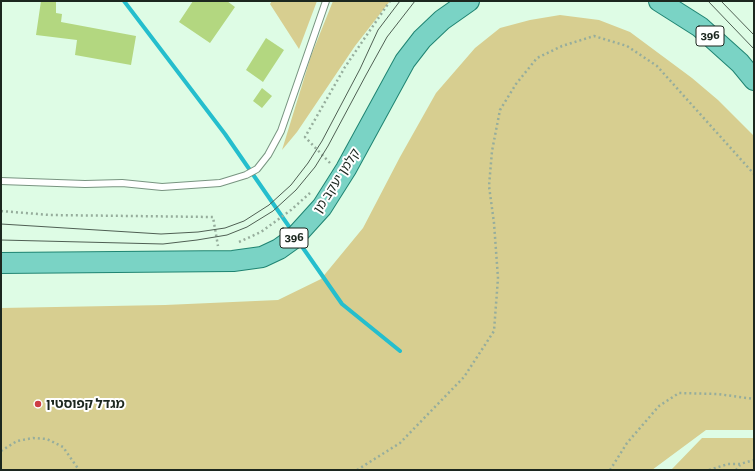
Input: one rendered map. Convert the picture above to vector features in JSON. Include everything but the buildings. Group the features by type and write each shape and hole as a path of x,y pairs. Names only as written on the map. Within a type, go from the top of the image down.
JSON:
{"main road":[{"name":"קלמן יעקב מן","path":"1,263 233,261 262,257 279,249 293,239 322,207 346,169 405,62 422,39 442,20 469,1"},
{"name":"396","path":"658,1 700,27 740,63 754,80"}],"lane":[{"path":"1,181 85,184 122,183 162,187 220,183 246,175 257,169 268,155 281,131 326,1"}],"path":[{"path":"332,166 305,137 345,68 390,1"},
{"path":"357,470 400,443 464,377 494,331 498,278 490,186 492,151 500,110 516,84 537,58 562,46 594,36 628,46 657,66 754,174"},
{"path":"232,246 261,232 291,210 311,192"},
{"path":"1,211 50,215 213,217 219,251"},
{"path":"610,470 627,443 659,406 679,393 718,394 754,399"},
{"path":"1,451 17,442 33,438 47,439 63,447 79,470"},
{"path":"709,470 728,464 740,464 754,460"},
{"path":"736,470 740,464"}],"shaded area":[{"path":"272,1 317,1 299,49 270,4"},
{"path":"333,1 390,1 355,46 297,132 282,150 311,56"},
{"path":"560,15 599,20 630,32 692,78 718,100 754,136 754,430 706,430 652,470 1,470 1,308 165,305 278,300 321,279 363,228 400,157 436,93 475,48 500,28 530,20"},
{"path":"702,438 754,438 754,470 671,470"}],"waterway":[{"path":"124,1 225,134 290,228"},
{"path":"303,248 342,304 400,351"}],"tram line":[{"path":"1,224 161,234 198,232 225,228 244,221 269,205 291,185 308,163 322,141 360,69 378,30 400,1"},
{"path":"1,240 163,244 227,235 247,227 273,211 296,190 315,167 387,37 415,1"},
{"path":"708,1 754,49"},
{"path":"721,1 754,35"}],"place":[{"name":"מגדל קפוסטין","path":"38,404"}]}
